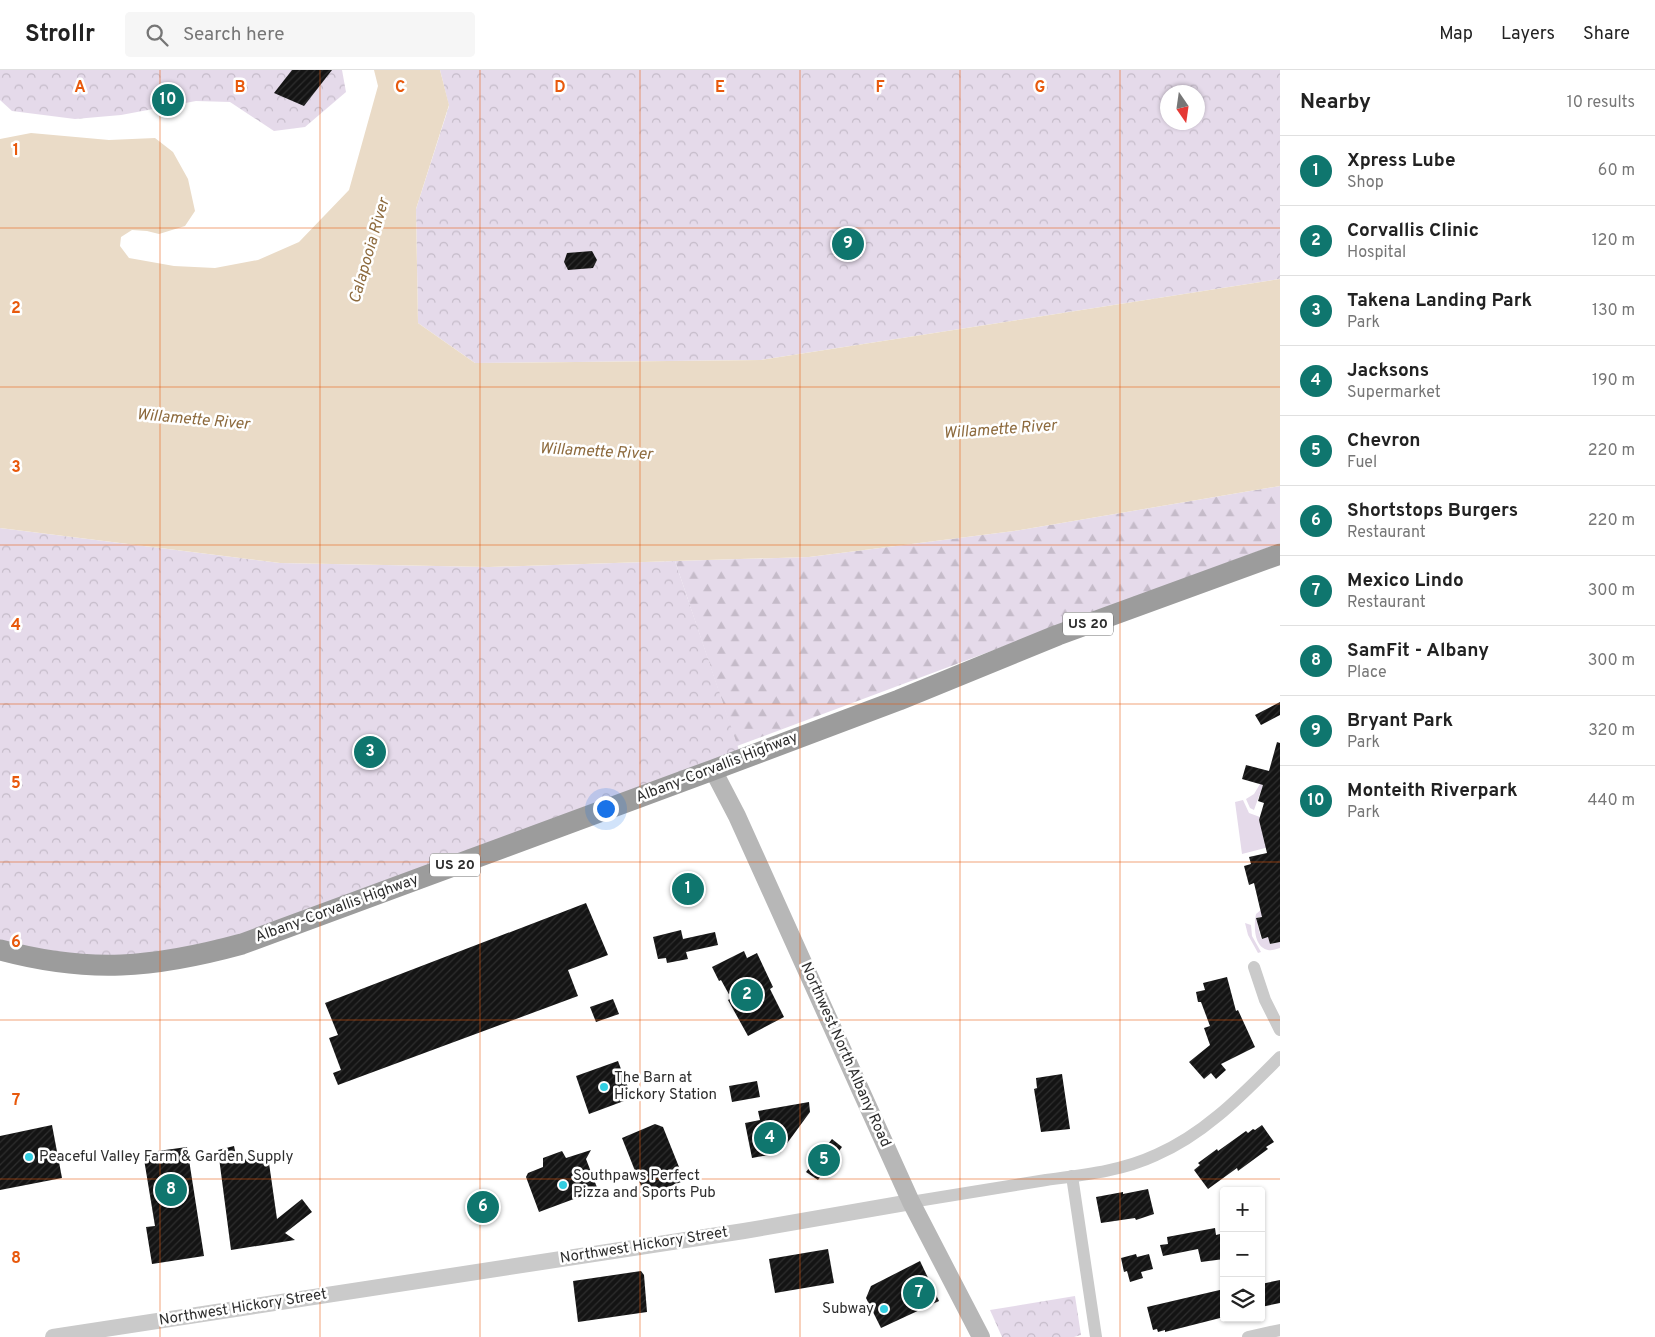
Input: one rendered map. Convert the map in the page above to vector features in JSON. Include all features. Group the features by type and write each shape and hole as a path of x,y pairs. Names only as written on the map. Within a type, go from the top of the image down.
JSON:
{"highway":[{"name":"Albany-Corvallis Highway","path":"0,950 33,959 99,966 155,963 205,954 242,944 713,770 907,696 1058,635 1280,554"}],"main road":[{"name":"Northwest North Albany Road","path":"713,770 737,816 911,1202 981,1337"}],"street":[{"path":"1254,967 1265,1000 1280,1030"},
{"name":"Northwest Hickory Street","path":"53,1337 744,1231 1129,1165 1161,1153 1200,1130 1244,1092 1280,1057"},
{"path":"1072,1176 1096,1337"},
{"path":"1248,1337 1280,1330"}],"green space":[{"path":"0,70 342,70 346,92 305,127 274,131 230,102 196,101 121,115 75,119 12,111 0,100"},
{"path":"440,70 1280,70 1280,279 761,360 475,363 418,323 416,209 449,106"},
{"path":"1280,486 1280,543 737,746 675,561 809,557 1014,531"},
{"path":"0,528 280,563 489,567 675,561 742,759 163,962 0,947"},
{"path":"1260,784 1263,785 1254,810 1250,808 1246,799 1254,794"},
{"path":"1243,800 1249,813 1260,817 1259,821 1263,822 1269,847 1242,854 1235,802"},
{"path":"1262,909 1263,916 1256,918 1261,939 1268,937 1270,944 1280,942 1280,948 1268,950 1263,948 1257,940 1255,929 1256,914"},
{"path":"1245,923 1251,925 1252,936 1261,952 1258,953 1248,935"},
{"path":"1075,1296 1081,1335 1074,1337 1002,1337 990,1310"}],"water":[{"path":"374,70 440,70 449,105 416,209 418,323 475,363 761,360 1280,279 1280,486 1014,531 809,557 489,567 280,563 0,528 0,139 31,133 109,140 155,138 173,152 188,179 195,211 185,226 159,234 132,230 121,237 120,246 129,258 174,266 215,268 258,260 299,242 349,190 378,86"}],"building":[{"path":"292,70 332,70 304,106 274,93"},
{"path":"592,251 597,260 593,268 568,270 564,262 567,253"},
{"path":"1280,702 1280,715 1261,725 1255,715"},
{"path":"1277,742 1280,743 1280,942 1270,944 1268,937 1262,939 1256,918 1262,917 1254,883 1249,885 1244,866 1251,864 1249,857 1267,853 1259,820 1264,803 1258,801 1263,785 1242,779 1246,765 1269,771"},
{"path":"697,874 701,898 684,902 679,877"},
{"path":"586,903 608,955 568,970 578,996 338,1085 333,1073 341,1070 329,1038 338,1035 325,1003"},
{"path":"681,930 683,939 715,932 718,945 686,952 688,959 667,963 666,958 658,959 653,937"},
{"path":"744,951 747,958 757,953 773,987 770,989 784,1017 748,1036 728,1000 731,998 712,967"},
{"path":"1227,977 1236,1011 1238,1010 1255,1047 1221,1064 1226,1070 1216,1079 1211,1073 1204,1079 1189,1062 1210,1045 1204,1028 1210,1026 1201,1002 1198,1002 1196,992 1205,990 1203,983"},
{"path":"613,999 619,1014 596,1022 590,1007"},
{"name":"The Barn at Hickory Station","path":"618,1061 632,1098 589,1114 576,1076"},
{"path":"1062,1074 1070,1129 1041,1132 1034,1089 1037,1088 1036,1078"},
{"path":"757,1081 760,1097 732,1102 729,1086"},
{"path":"809,1102 810,1112 780,1153 752,1158 745,1123 760,1120 758,1111"},
{"path":"655,1124 663,1127 683,1177 681,1182 645,1196 622,1138"},
{"name":"Peaceful Valley Farm & Garden Supply","path":"52,1125 62,1178 0,1190 0,1136"},
{"path":"1262,1125 1274,1142 1266,1147 1268,1149 1238,1171 1237,1168 1208,1189 1194,1170 1200,1165 1198,1163 1246,1131 1248,1133"},
{"path":"832,1139 842,1147 818,1180 806,1172"},
{"path":"234,1146 237,1160 268,1156 277,1219 302,1199 312,1212 285,1233 295,1240 231,1250 218,1150"},
{"path":"187,1147 204,1256 152,1264 146,1227 155,1226 143,1153"},
{"name":"Southpaws Perfect Pizza and Sports Pub","path":"591,1150 586,1159 598,1190 539,1212 526,1177 528,1173 543,1167 543,1158 562,1151 566,1158"},
{"path":"1148,1189 1154,1214 1136,1220 1135,1218 1101,1223 1096,1197"},
{"path":"1215,1228 1216,1235 1220,1234 1220,1260 1201,1262 1198,1249 1163,1256 1160,1245 1168,1244 1167,1237"},
{"path":"828,1249 834,1283 775,1293 769,1259"},
{"path":"1136,1254 1137,1257 1149,1254 1153,1269 1141,1272 1143,1278 1130,1282 1127,1271 1124,1272 1121,1258"},
{"path":"920,1261 939,1301 881,1328 866,1298 871,1286"},
{"path":"641,1271 644,1275 647,1312 578,1322 573,1281"},
{"path":"1280,1280 1280,1303 1265,1306 1265,1283"},
{"path":"1220,1290 1220,1318 1165,1332 1165,1330 1158,1332 1157,1329 1153,1330 1147,1307"}],"place":[{"name":"Monteith Riverpark","path":"168,100"},
{"name":"Bryant Park","path":"848,244"},
{"name":"Takena Landing Park","path":"370,752"},
{"name":"Xpress Lube","path":"688,889"},
{"name":"Corvallis Clinic","path":"747,995"},
{"name":"The Barn at Hickory Station","path":"604,1087"},
{"name":"Jacksons","path":"770,1138"},
{"name":"Peaceful Valley Farm & Garden Supply","path":"29,1157"},
{"name":"Chevron","path":"824,1160"},
{"name":"Southpaws Perfect Pizza and Sports Pub","path":"563,1185"},
{"name":"SamFit - Albany","path":"171,1190"},
{"name":"Shortstops Burgers","path":"483,1207"},
{"name":"Mexico Lindo","path":"919,1293"},
{"name":"Subway","path":"884,1309"}],"water label":[{"name":"Calapooia River","path":"370,251"},
{"name":"Willamette River","path":"193,420"},
{"name":"Willamette River","path":"1000,430"},
{"name":"Willamette River","path":"596,452"}]}
